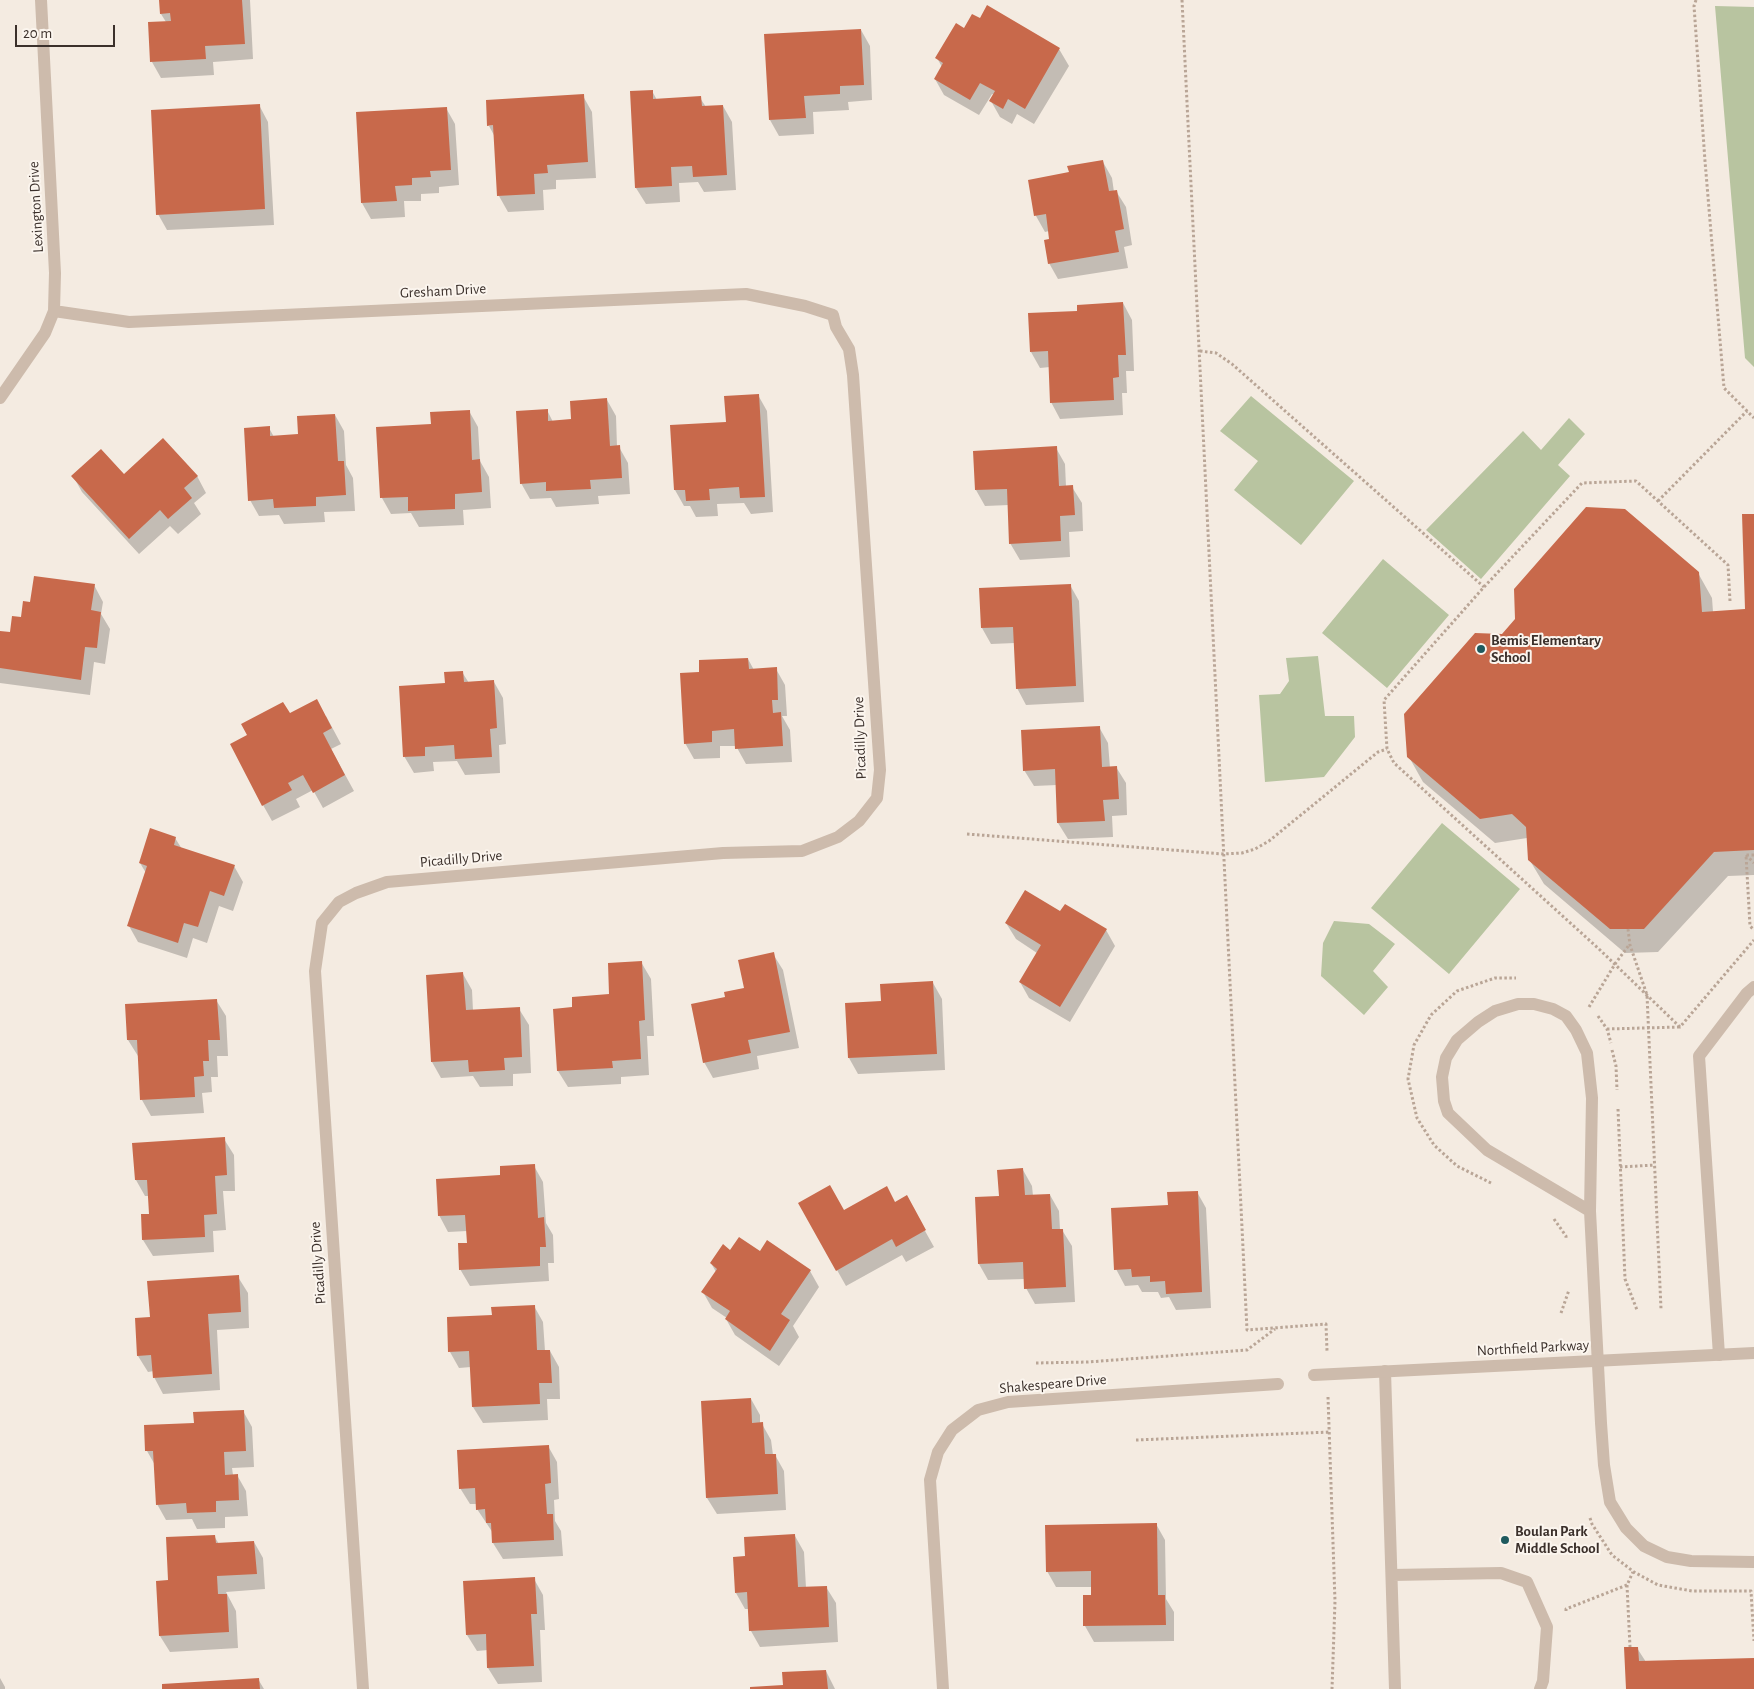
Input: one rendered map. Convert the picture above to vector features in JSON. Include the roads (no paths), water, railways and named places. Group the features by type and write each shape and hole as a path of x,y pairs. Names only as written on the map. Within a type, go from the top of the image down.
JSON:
{"street":[{"name":"Lexington Drive","path":"0,398 44,333 54,311 55,272 41,0"},
{"name":"Gresham Drive","path":"54,311 129,322 746,294 805,306 833,315"},
{"name":"Picadilly Drive","path":"363,1689 315,971 322,923 339,902 356,893 387,882 723,854 802,851 838,837 859,821 877,798 880,770 853,375 849,349 836,327 833,315"},
{"path":"1719,1355 1699,1056 1747,993 1754,987"},
{"path":"1590,1211 1487,1150 1448,1113 1444,1101 1442,1077 1446,1058 1457,1040 1478,1022 1495,1011 1518,1004 1544,1006 1553,1009 1566,1016 1576,1030 1587,1054 1592,1098 1590,1211 1604,1465 1610,1502 1626,1528 1644,1546 1667,1557 1691,1561 1754,1562"},
{"name":"Northfield Parkway","path":"1314,1375 1754,1353"},
{"path":"1385,1372 1395,1689"},
{"name":"Shakespeare Drive","path":"943,1689 930,1480 938,1452 952,1430 978,1410 1008,1402 1278,1384"},
{"path":"1392,1575 1501,1574 1527,1582 1547,1628 1543,1681 1540,1689"}],"place":[{"name":"Bemis Elementary School","path":"1481,649"},
{"name":"Boulan Park Middle School","path":"1505,1540"}]}
